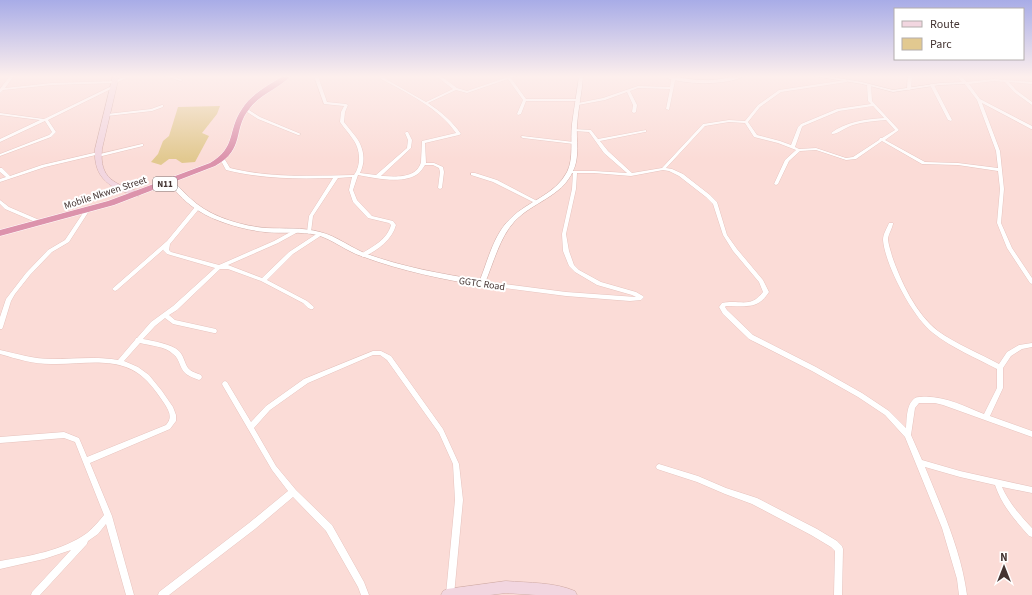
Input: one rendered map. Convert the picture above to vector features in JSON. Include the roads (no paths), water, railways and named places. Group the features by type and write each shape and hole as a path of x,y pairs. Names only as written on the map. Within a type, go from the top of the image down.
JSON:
{"highway":[{"name":"Mobile Nkwen Street","path":"0,233 87,211 171,182 204,168 222,158 233,146 239,120 245,109 250,104"}],"main road":[{"path":"110,104 98,155 99,166 107,177 118,187 138,194"},
{"path":"448,594 506,587 547,590 565,594"}],"street":[{"path":"0,141 46,120 75,104"},
{"path":"333,104 346,105 343,112 342,122 356,139 358,145 361,163 351,190 355,201 370,217 391,222 394,225 390,234 385,240 363,255"},
{"path":"222,158 228,169 243,173 302,177 356,175 395,178 409,177 423,164 423,142 459,134 453,126 427,104"},
{"path":"519,114 523,104"},
{"path":"482,283 497,247 510,222 537,202 556,191 573,172 574,130 578,104"},
{"path":"634,104 634,112"},
{"path":"668,109 669,104"},
{"path":"746,122 762,104"},
{"path":"942,104 950,120"},
{"path":"980,104 998,151 1002,189 999,223 1010,248 1032,282"},
{"path":"986,104 1032,128"},
{"path":"746,122 755,136 799,150 816,149 850,160 897,130 885,119 874,105 838,110 802,124 793,147"},
{"path":"107,115 152,110 162,106"},
{"path":"245,109 259,118 299,134"},
{"path":"0,114 46,120 54,132 54,134 0,155"},
{"path":"833,133 848,124 868,120 885,119"},
{"path":"663,169 704,125 729,121 746,122"},
{"path":"574,130 590,131 606,152 631,175"},
{"path":"598,140 645,130"},
{"path":"378,176 409,148 410,140 407,133"},
{"path":"523,137 574,143"},
{"path":"881,139 924,163 958,164 999,170"},
{"path":"0,181 44,166 142,145"},
{"path":"776,184 787,160 799,150"},
{"path":"423,164 434,164 442,169 440,188"},
{"path":"0,169 9,178"},
{"path":"573,172 631,175 663,169 670,170 680,175 715,203 725,235 730,244 765,286 766,292 761,300 754,304 724,304 722,307 732,320 751,337 814,369 860,395 887,413 908,435 921,463 946,528 961,579 963,595"},
{"name":"GGTC Road","path":"171,182 198,208 211,215 251,228 320,234 363,255 392,265 438,277 566,294 639,299 641,297 634,293 599,284 577,271 572,266 566,251 564,234 574,189 573,172"},
{"path":"473,174 495,181 537,202"},
{"path":"308,232 311,216 336,176"},
{"path":"0,202 7,208 42,223"},
{"path":"115,289 168,242 198,208"},
{"path":"0,327 11,297 28,274 50,251 67,241 87,211"},
{"path":"891,224 886,240 894,270 920,316 928,326 940,335 1000,368"},
{"path":"120,362 153,324 175,308 219,267 276,242 296,231"},
{"path":"263,280 291,253 320,234"},
{"path":"168,242 166,250 169,253 219,267 228,267 263,280 311,307"},
{"path":"165,315 173,322 214,331"},
{"path":"138,340 177,352 185,371 199,377"},
{"path":"986,418 1000,388 1000,368 1009,354 1021,347 1032,345"},
{"path":"0,352 39,361 92,360 120,362 137,368 155,384 172,411 174,418 172,423 168,427 86,461"},
{"path":"250,428 268,408 306,381 373,353 380,353 389,358 441,431 456,464 459,500 448,594"},
{"path":"225,384 274,468 293,492 329,528 361,585 365,595"},
{"path":"908,435 912,407 916,400 925,399 949,403 1032,434"},
{"path":"0,440 43,436 71,437 77,440 108,516 130,595"},
{"path":"921,463 1032,490"},
{"path":"659,467 698,479 725,491 754,501 834,544 838,549 839,554 838,595"},
{"path":"997,482 1001,497 1032,534"},
{"path":"162,595 252,526 293,492"},
{"path":"35,595 86,538 99,527 108,516"},
{"path":"0,565 28,560 50,553 86,538"}]}
